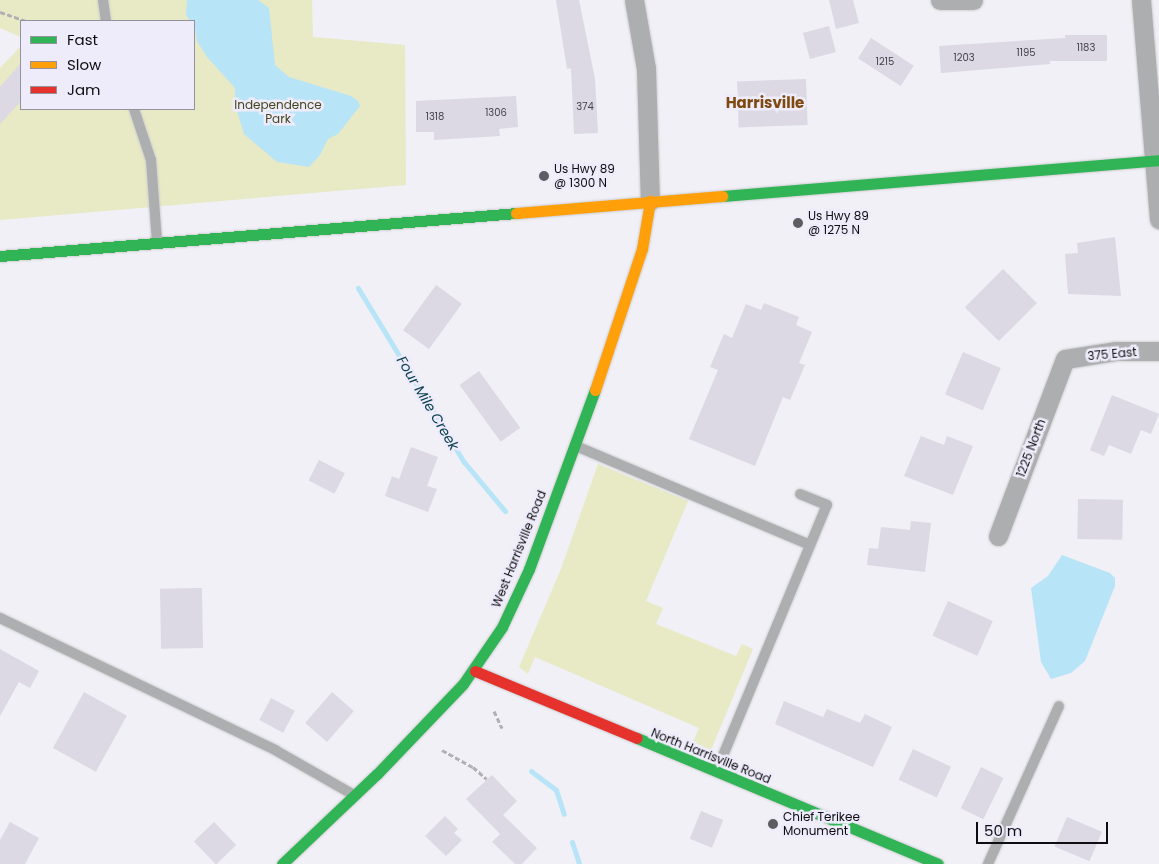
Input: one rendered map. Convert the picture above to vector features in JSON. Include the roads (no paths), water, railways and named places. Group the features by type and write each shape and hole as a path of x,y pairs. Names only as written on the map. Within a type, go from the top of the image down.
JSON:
{"main road":[{"path":"0,256 1157,160"},
{"name":"West Harrisville Road","path":"282,864 354,795 474,671 502,627 529,569 575,446 642,249 650,201"},
{"name":"North Harrisville Road","path":"474,671 938,864"}],"street":[{"path":"634,0 646,69 650,201"},
{"path":"940,0 973,0"},
{"path":"1141,0 1157,160 1159,219"},
{"name":"375 East","path":"1065,359 1116,351 1159,351"},
{"name":"1225 North","path":"998,536 1065,359"}],"lane":[{"path":"103,0 106,20"},
{"path":"134,110 151,160 157,242"},
{"path":"575,446 810,545"},
{"path":"716,773 827,505 800,494"},
{"path":"0,618 275,750 354,795"},
{"path":"988,864 1059,706"}],"water":[{"path":"187,0 258,0 269,8 275,65 289,77 351,96 358,101 360,106 338,134 328,139 320,155 309,167 277,162 244,134 235,104 235,88 207,57 197,41 195,20 189,20 186,15"},
{"path":"1062,555 1110,573 1115,578 1115,586 1085,661 1071,673 1051,679 1041,662 1031,588 1048,576"}],"waterway":[{"name":"Four Mile Creek","path":"358,288 464,462 505,511"},
{"name":"Four Mile Creek","path":"531,771 556,790 564,814"},
{"name":"Four Mile Creek","path":"572,842 579,864"}],"place":[{"name":"Us Hwy 89 @ 1300 N","path":"544,176"},
{"name":"Us Hwy 89 @ 1275 N","path":"798,223"},
{"name":"Chief Terikee Monument","path":"773,824"}],"district":[{"name":"Harrisville","path":"765,103"}],"park label":[{"name":"Independence Park","path":"278,112"}]}
